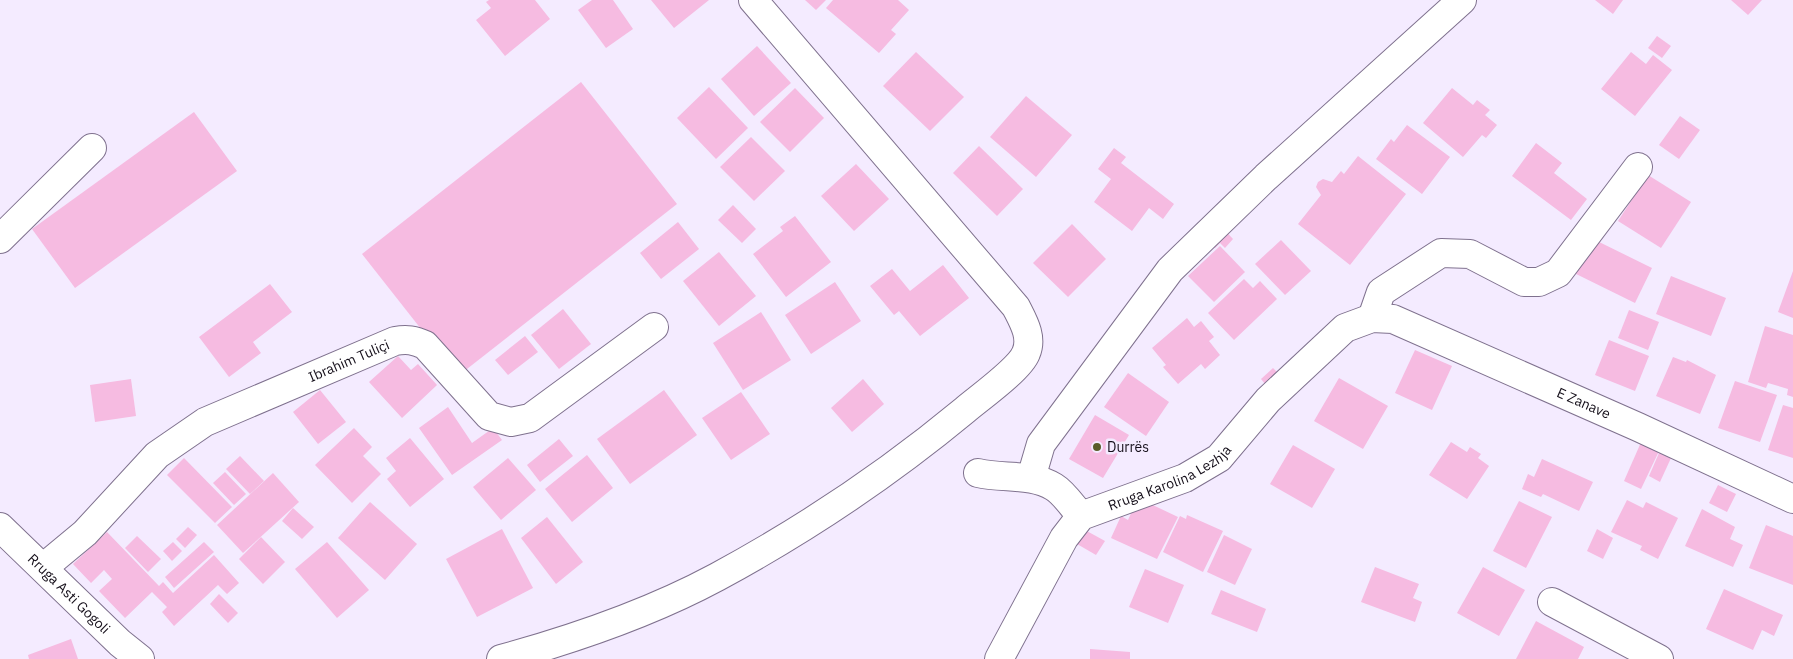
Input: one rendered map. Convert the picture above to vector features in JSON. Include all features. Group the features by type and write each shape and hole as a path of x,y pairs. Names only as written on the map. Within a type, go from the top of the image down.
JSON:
{"street":[{"path":"501,659 636,614 716,577 762,550 916,451 1010,373 1026,354 1028,329 1016,307 753,0"},
{"path":"1031,478 1041,444 1170,270 1266,178 1462,0"},
{"path":"0,239 92,148"},
{"path":"1372,318 1381,292 1441,253 1470,254 1524,282 1539,282 1558,273 1638,167"},
{"name":"E Zanave","path":"1372,318 1393,319 1638,427 1793,499"},
{"name":"Rruga Karolina Lezhja","path":"1081,516 1185,478 1219,458 1268,400 1345,328 1372,318"},
{"name":"Ibrahim Tuliçi","path":"44,567 85,534 157,455 205,422 395,341 411,340 425,345 489,416 511,422 530,418 654,328"},
{"path":"978,474 996,478 1031,478 1055,488 1081,516 1064,538 999,659"},
{"name":"Rruga Asti Gogoli","path":"0,527 44,567 120,643 140,659"},
{"path":"1552,602 1659,659"}],"building":[{"path":"489,0 535,0 550,19 505,56 476,20 491,8 486,2"},
{"path":"592,0 613,0 633,29 606,48 578,10"},
{"path":"651,0 709,0 674,28"},
{"path":"805,0 826,0 816,10"},
{"path":"833,0 898,0 909,10 891,30 896,34 879,53 826,8"},
{"path":"1595,0 1623,0 1613,14"},
{"path":"1731,0 1762,0 1748,15"},
{"path":"1657,36 1671,46 1662,58 1648,48"},
{"path":"757,46 791,83 754,116 721,79"},
{"path":"916,52 964,97 930,131 883,86"},
{"path":"1631,52 1646,64 1653,55 1672,70 1635,116 1601,89"},
{"path":"581,82 677,204 458,376 362,254"},
{"path":"709,87 748,128 716,159 677,118"},
{"path":"795,88 824,118 790,152 760,122"},
{"path":"1452,88 1473,105 1477,100 1490,110 1485,115 1497,125 1486,138 1482,135 1463,157 1423,123"},
{"path":"1026,96 1072,135 1036,177 990,137"},
{"path":"194,112 237,171 75,288 32,229"},
{"path":"1680,116 1700,130 1679,159 1659,145"},
{"path":"1407,125 1450,157 1422,194 1376,159 1391,139 1394,142"},
{"path":"751,137 785,171 754,201 720,167"},
{"path":"1536,143 1562,163 1554,173 1587,199 1571,220 1512,176"},
{"path":"979,146 1023,189 997,216 953,173"},
{"path":"1114,148 1126,157 1121,163 1174,204 1163,219 1149,208 1132,231 1094,202 1111,179 1098,169"},
{"path":"1358,156 1406,194 1350,265 1298,224 1321,195 1316,187 1318,182 1323,179 1332,182 1341,171 1344,174"},
{"path":"856,164 889,199 854,231 821,196"},
{"path":"1648,175 1691,202 1661,248 1618,221"},
{"path":"733,205 756,229 742,243 718,220"},
{"path":"795,216 831,262 786,297 753,254 783,231 780,227"},
{"path":"678,222 699,249 661,279 640,253"},
{"path":"1072,224 1106,259 1068,297 1033,263"},
{"path":"1220,225 1233,239 1225,248 1220,243 1215,248 1206,239"},
{"path":"1589,237 1652,268 1635,303 1572,272"},
{"path":"1281,240 1311,271 1285,295 1255,264"},
{"path":"1220,246 1245,272 1214,302 1188,276"},
{"path":"719,252 756,296 719,326 683,281"},
{"path":"943,265 969,298 920,336 899,311 894,315 870,286 892,269 910,291"},
{"path":"1793,271 1793,318 1778,312"},
{"path":"1671,276 1726,298 1711,336 1656,314"},
{"path":"1244,279 1253,288 1260,281 1277,299 1234,340 1208,313"},
{"path":"835,282 861,321 811,354 785,315"},
{"path":"270,284 292,312 253,342 261,353 229,377 199,337"},
{"path":"563,309 591,344 559,369 531,335"},
{"path":"1629,310 1659,322 1648,350 1618,338"},
{"path":"761,312 791,360 743,390 713,343"},
{"path":"1187,318 1194,327 1201,321 1214,337 1209,341 1220,355 1205,369 1201,364 1178,384 1163,367 1166,365 1152,348"},
{"path":"1765,326 1793,335 1793,397 1787,395 1788,389 1768,383 1766,388 1748,382"},
{"path":"525,336 538,352 508,375 495,360"},
{"path":"1609,340 1649,356 1635,391 1595,375"},
{"path":"1415,350 1452,366 1432,410 1395,393"},
{"path":"398,356 411,370 418,364 437,385 402,418 369,382"},
{"path":"1673,357 1686,362 1687,360 1716,375 1700,414 1656,396"},
{"path":"1273,368 1283,378 1270,390 1261,379"},
{"path":"1128,373 1169,402 1146,436 1104,407"},
{"path":"1339,378 1388,406 1363,449 1314,421"},
{"path":"131,379 136,416 95,422 90,385"},
{"path":"863,379 884,404 852,432 831,408"},
{"path":"1735,381 1777,395 1760,442 1718,428"},
{"path":"320,390 346,422 318,444 293,412"},
{"path":"664,390 697,435 630,484 597,439"},
{"path":"741,392 770,434 731,460 702,418"},
{"path":"1783,405 1793,408 1793,458 1768,450"},
{"path":"448,407 472,443 493,428 502,440 452,475 419,428"},
{"path":"1095,415 1129,435 1103,478 1069,459"},
{"path":"354,428 372,447 363,456 381,474 352,503 315,465"},
{"path":"410,438 444,479 410,507 387,479 396,471 386,458"},
{"path":"559,439 573,456 540,482 527,465"},
{"path":"1642,440 1660,449 1641,489 1624,481"},
{"path":"1451,442 1467,452 1470,447 1481,454 1478,458 1489,466 1467,499 1429,475"},
{"path":"1293,445 1335,469 1312,508 1270,484"},
{"path":"1659,453 1671,458 1660,482 1649,476"},
{"path":"587,455 613,488 572,522 545,489"},
{"path":"240,456 264,481 250,494 226,469"},
{"path":"184,458 232,507 215,523 167,475"},
{"path":"508,458 536,490 501,520 473,487"},
{"path":"1542,459 1593,482 1579,511 1543,494 1541,497 1522,489 1528,474 1534,477"},
{"path":"225,472 246,494 234,505 213,483"},
{"path":"273,473 299,502 243,553 217,525"},
{"path":"1718,485 1736,494 1727,512 1709,503"},
{"path":"1138,498 1178,517 1157,559 1111,538 1121,516 1128,520"},
{"path":"1627,500 1643,508 1646,502 1678,518 1658,559 1640,550 1642,546 1611,532"},
{"path":"1519,501 1552,517 1526,568 1493,551"},
{"path":"370,502 417,544 385,580 338,538"},
{"path":"293,508 314,527 302,539 282,521"},
{"path":"1702,509 1735,527 1730,539 1743,545 1733,567 1685,546"},
{"path":"1187,515 1223,531 1203,572 1163,552 1180,516 1186,519"},
{"path":"547,517 583,562 556,584 521,538"},
{"path":"1766,525 1793,536 1793,585 1749,568"},
{"path":"188,527 197,535 185,548 176,539"},
{"path":"502,529 533,588 477,617 446,559"},
{"path":"1597,529 1613,538 1603,559 1587,551"},
{"path":"1085,530 1105,541 1096,555 1077,544"},
{"path":"107,532 159,586 163,582 173,593 214,555 239,583 227,594 218,585 174,626 162,612 167,607 152,592 125,618 99,591 112,579 104,570 91,583 73,564"},
{"path":"1224,535 1252,549 1235,585 1207,572"},
{"path":"137,536 161,559 148,572 125,548"},
{"path":"261,537 285,562 263,584 239,559"},
{"path":"173,542 182,551 172,561 163,551"},
{"path":"204,542 214,552 174,588 165,577"},
{"path":"327,542 369,590 337,618 295,569"},
{"path":"1375,567 1419,584 1413,598 1422,602 1415,622 1361,602"},
{"path":"1483,567 1525,590 1499,636 1457,613"},
{"path":"1145,569 1184,585 1168,623 1129,607"},
{"path":"1724,589 1783,615 1774,636 1762,630 1753,650 1706,629"},
{"path":"1221,590 1266,609 1257,632 1211,614"},
{"path":"219,594 238,613 228,623 210,604"},
{"path":"1536,621 1584,647 1578,659 1516,659"},
{"path":"71,639 78,659 29,659 28,655"},
{"path":"1090,649 1130,652 1130,659 1090,659"}],"place":[{"name":"Durrës","path":"1097,447"}]}
